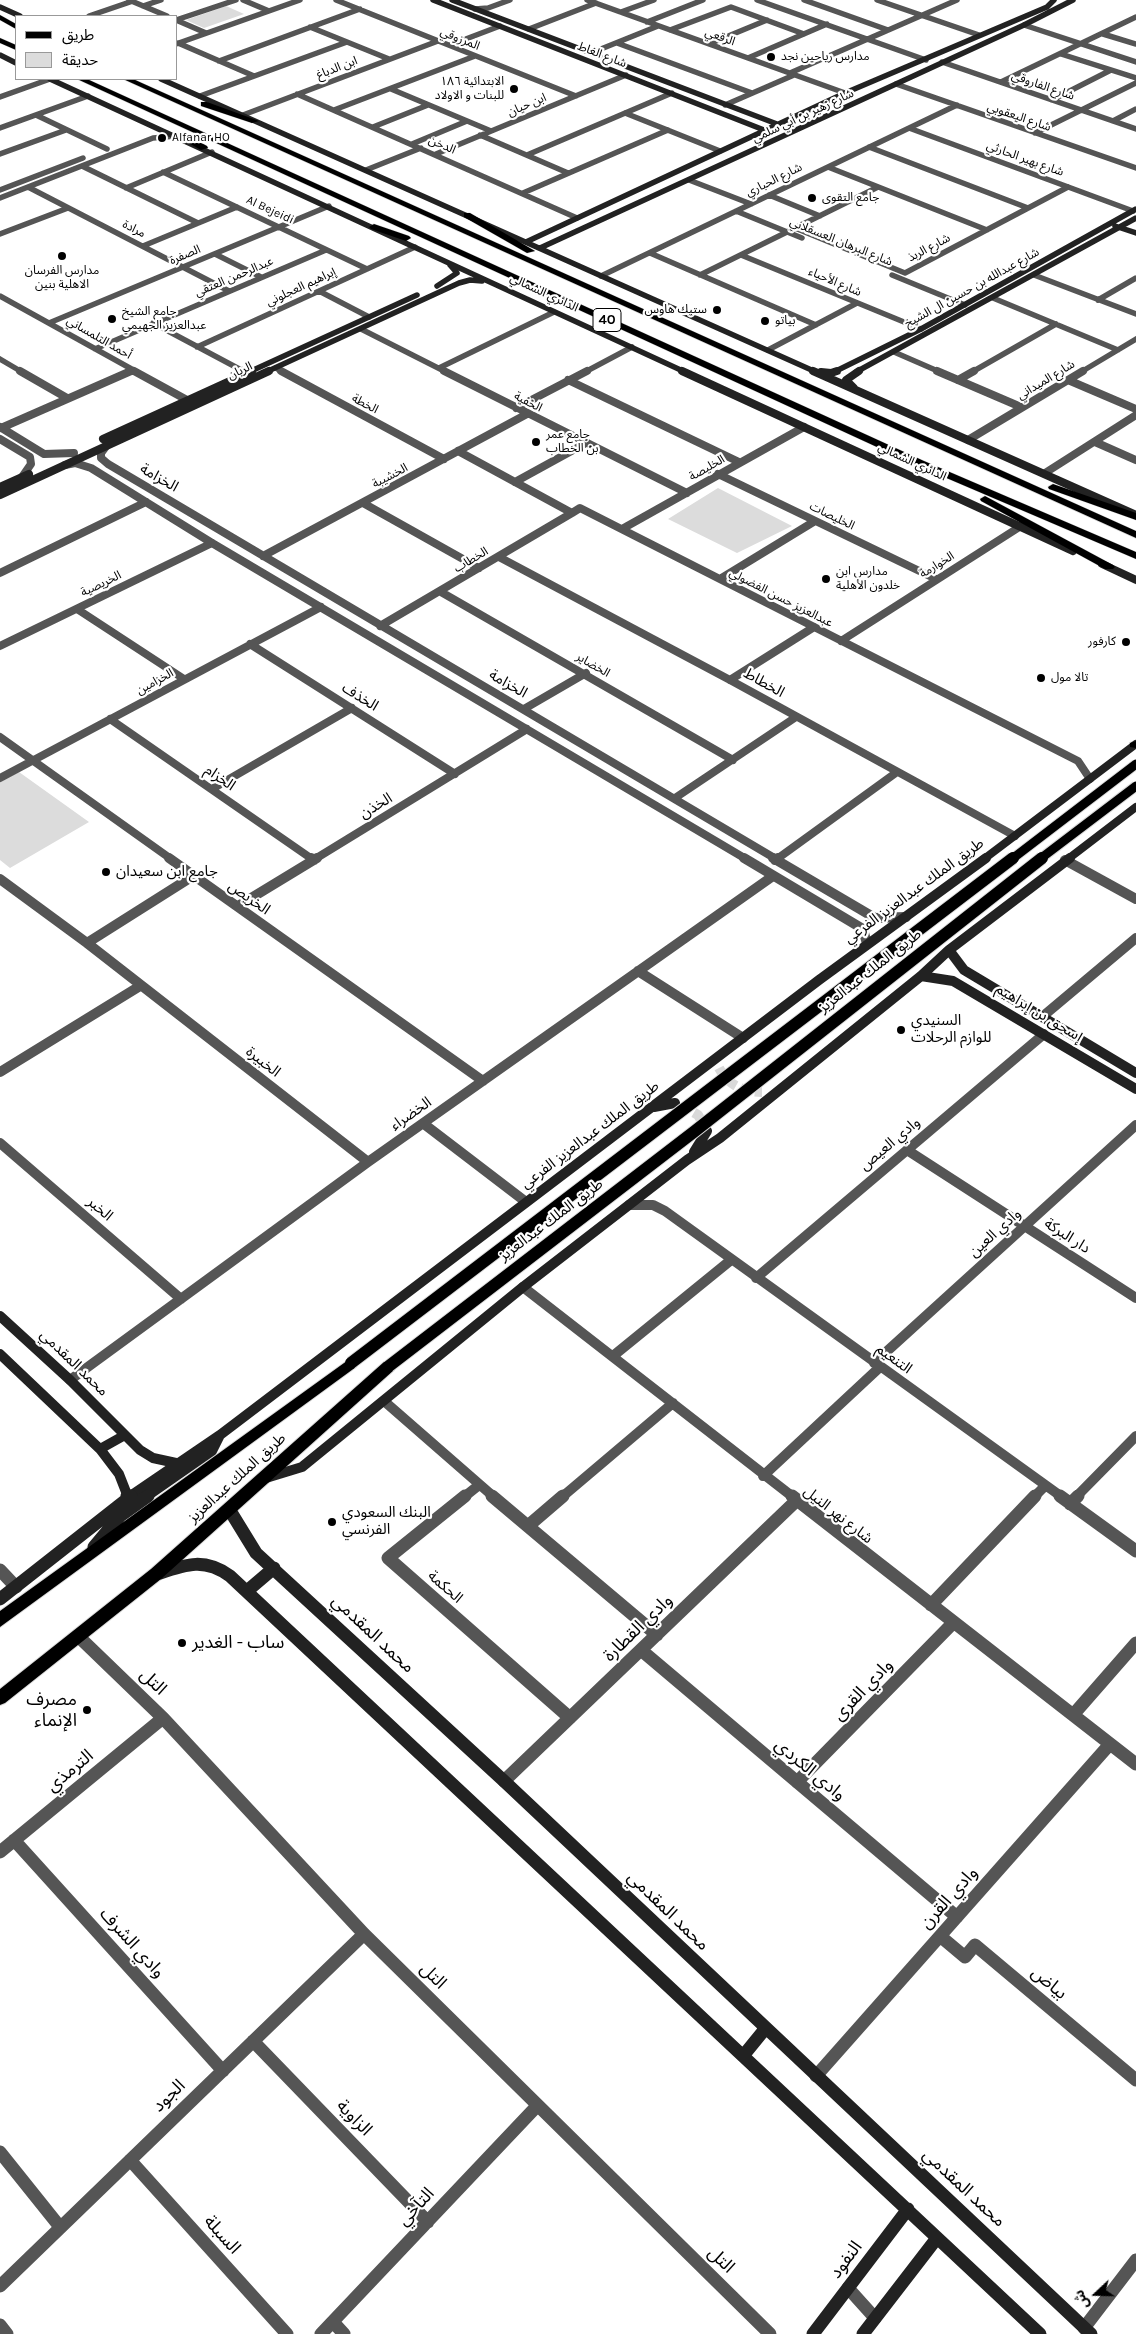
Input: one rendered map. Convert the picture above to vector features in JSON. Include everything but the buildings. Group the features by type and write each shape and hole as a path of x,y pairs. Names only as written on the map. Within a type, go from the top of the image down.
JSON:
{"highway":[{"path":"0,17 15,26"},
{"path":"0,25 15,32"},
{"path":"0,41 15,47"},
{"name":"الدائري الشمالي","path":"83,80 920,463 1136,556"},
{"name":"الدائري الشمالي","path":"130,80 1136,535"},
{"path":"131,80 255,121"},
{"path":"118,97 208,150"},
{"path":"467,215 621,301"},
{"path":"374,227 523,282"},
{"path":"944,448 1136,516"},
{"path":"920,463 1109,567"}],"main road":[{"name":"طريق الملك عبدالعزيز","path":"0,1620 78,1564 124,1527 351,1363 1136,764"},
{"name":"طريق الملك عبدالعزيز","path":"0,1698 156,1574 389,1366 695,1131 1044,856 1136,786"}],"street":[{"path":"143,6 161,0"},
{"path":"178,19 236,0"},
{"path":"243,0 269,11"},
{"path":"178,43 300,0"},
{"name":"المرزوقي","path":"336,0 576,96"},
{"name":"شارع الغاط","path":"433,0 764,130"},
{"name":"شارع الغاط","path":"452,0 777,124"},
{"path":"465,12 488,8 510,0"},
{"name":"الرقعي","path":"588,0 845,93"},
{"path":"621,12 654,0"},
{"path":"647,22 704,0"},
{"path":"750,3 757,0 926,60"},
{"path":"804,0 888,30"},
{"path":"877,0 980,35"},
{"path":"725,104 957,0"},
{"name":"شارع زهير بن أبي سلمي","path":"526,242 777,124 1047,6 1054,0"},
{"name":"شارع زهير بن أبي سلمي","path":"540,248 1024,25 1073,0"},
{"path":"92,15 131,1 165,15"},
{"path":"475,9 484,2"},
{"path":"529,29 596,3"},
{"path":"670,30 743,6"},
{"path":"0,7 18,15"},
{"path":"733,8 804,34"},
{"path":"219,61 360,9"},
{"path":"1001,82 1136,17"},
{"path":"709,44 767,20"},
{"path":"178,21 206,33"},
{"path":"748,58 827,24"},
{"path":"1024,25 1136,62"},
{"path":"450,46 500,26"},
{"path":"591,53 658,26"},
{"path":"310,27 389,59"},
{"path":"1102,34 1136,44"},
{"name":"ابن الدباغ","path":"243,115 438,41"},
{"path":"200,96 347,42"},
{"path":"617,42 752,93"},
{"path":"178,43 254,76"},
{"path":"1061,54 1136,78"},
{"path":"0,55 15,62"},
{"path":"334,110 475,56"},
{"name":"شارع الفاروقي","path":"942,62 1136,129"},
{"path":"1052,100 1111,70"},
{"name":"ابن حيان","path":"436,154 626,75"},
{"path":"0,96 47,80"},
{"name":"الدائري الشمالي","path":"52,80 208,150 554,312 1136,580"},
{"path":"163,80 1045,473 1136,516"},
{"path":"1035,133 1136,83"},
{"name":"شارع اليعقوبي","path":"896,84 1136,168"},
{"path":"391,89 491,131"},
{"path":"527,155 672,93"},
{"name":"الدخن","path":"297,94 577,218"},
{"path":"0,128 88,96"},
{"path":"373,127 428,105"},
{"name":"شارع الحباري","path":"601,276 957,105"},
{"path":"1113,121 1136,109"},
{"path":"625,113 720,151"},
{"path":"36,115 107,149"},
{"path":"412,144 467,121"},
{"path":"0,190 151,133 153,126"},
{"name":"شارع بهير الحارثي","path":"909,128 1134,210"},
{"path":"0,154 66,130"},
{"path":"523,193 668,130"},
{"path":"0,198 153,138 176,136"},
{"path":"480,136 568,173"},
{"path":"127,142 134,146"},
{"path":"366,170 421,148"},
{"path":"869,148 1028,208"},
{"path":"126,188 208,150"},
{"path":"82,166 198,224"},
{"path":"828,167 987,230"},
{"name":"Al Bejeidi","path":"163,172 367,269"},
{"path":"689,180 751,204"},
{"name":"مرادة","path":"28,187 229,291"},
{"path":"700,275 878,187"},
{"name":"شارع الربذ","path":"796,228 905,273 1068,187"},
{"path":"769,195 820,216"},
{"name":"الصفرة","path":"49,323 329,206"},
{"path":"143,246 237,207"},
{"path":"0,234 68,208"},
{"name":"شارع عبدالله بن حسين ال الشيخ","path":"856,372 1034,275 1117,224 1134,210"},
{"name":"شارع البرهان العسقلاني","path":"736,211 965,304"},
{"name":"شارع عبدالله بن حسين ال الشيخ","path":"814,370 831,374 847,367 921,329 1109,224 1126,223 1136,218"},
{"path":"1126,223 1136,227"},
{"path":"1117,224 1136,234"},
{"name":"إبراهيم العجلوني","path":"197,347 414,247"},
{"name":"عبدالرحمن العتقي","path":"95,349 326,250"},
{"path":"650,252 816,324"},
{"path":"215,254 261,277"},
{"name":"شارع الأحياء","path":"741,255 921,329"},
{"path":"448,262 457,270 451,278 461,282"},
{"path":"1034,275 1136,314"},
{"name":"الريان","path":"0,487 451,278"},
{"path":"1098,300 1136,278"},
{"name":"الريان","path":"0,495 461,282 477,280 493,283"},
{"path":"319,291 370,317"},
{"name":"أحمد التلمساني","path":"0,296 187,400"},
{"path":"993,298 1118,350"},
{"path":"768,350 857,303"},
{"path":"439,368 554,312"},
{"path":"153,323 247,373"},
{"path":"958,380 1056,324"},
{"name":"الخفية","path":"360,329 526,414 687,493"},
{"name":"شارع الميداني","path":"968,440 1136,339"},
{"path":"516,408 632,348"},
{"path":"894,352 1022,407"},
{"path":"0,359 67,398"},
{"path":"847,367 844,370 847,374 856,372"},
{"name":"الخطة","path":"276,368 444,459"},
{"path":"0,427 133,370"},
{"path":"855,388 846,380 856,372"},
{"path":"568,380 739,462"},
{"path":"1068,380 1136,409"},
{"name":"الخشيبة","path":"263,556 526,414"},
{"path":"1045,473 1136,415"},
{"name":"الخليصة","path":"622,529 804,426"},
{"path":"0,427 44,454 74,453"},
{"path":"0,438 30,457 31,464 22,477"},
{"path":"1095,442 1136,460"},
{"path":"515,482 586,443"},
{"path":"16,448 26,444"},
{"name":"الخزامة","path":"107,445 101,453 101,458 116,469 675,798 775,860 875,918 906,917"},
{"name":"عبدالعزيز حسن الفضولي","path":"458,451 572,513 580,508 1078,761 1090,778"},
{"name":"الخزامة","path":"62,466 75,463 84,465 212,543 600,771 863,929 867,944"},
{"path":"103,476 116,469"},
{"name":"الخليصات","path":"718,474 936,579"},
{"path":"0,573 146,502"},
{"path":"363,503 479,568"},
{"name":"الخطاب","path":"380,626 441,592 572,513"},
{"path":"720,579 815,520"},
{"name":"الخوارمة","path":"841,641 1021,526"},
{"name":"الخريصية","path":"0,646 212,543"},
{"name":"الخطاط","path":"498,557 730,680 1015,836"},
{"name":"الخضاير","path":"441,592 586,673 733,760"},
{"name":"الخزامين","path":"0,778 322,607"},
{"path":"77,609 184,679"},
{"path":"730,680 814,627"},
{"name":"الخذف","path":"250,644 455,774"},
{"path":"434,673 448,665"},
{"path":"524,710 586,673"},
{"path":"212,790 352,708"},
{"path":"675,798 796,717"},
{"name":"الخزام","path":"110,719 314,860"},
{"name":"الخذن","path":"238,906 527,729"},
{"name":"الخريص","path":"0,737 483,1081"},
{"name":"طريق الملك عبدالعزيز الفرعي","path":"78,1564 120,1516 212,1451 220,1435 867,944 1015,836 1135,744"},
{"path":"775,860 897,772"},
{"path":"262,1480 302,1467 524,1287 686,1160 720,1138 921,976 949,950 1136,807"},
{"path":"1065,860 1136,899"},
{"path":"87,943 193,876"},
{"name":"الخضراء","path":"70,1380 368,1162 773,876"},
{"name":"الخبيرة","path":"2,883 87,943 368,1162"},
{"path":"853,923 865,913"},
{"path":"1042,1018 1136,938"},
{"name":"إسحق بن إبراهيم","path":"949,950 964,970 979,980 1136,1073"},
{"path":"638,971 743,1038"},
{"name":"إسحق بن إبراهيم","path":"921,976 953,981 969,989 1136,1089"},
{"path":"969,989 961,982 962,978 968,977 979,980"},
{"path":"0,1072 140,986"},
{"name":"وادي العيص","path":"756,1278 1044,1034"},
{"path":"719,1068 720,1060 731,1047"},
{"path":"762,1092 780,1089"},
{"path":"648,1110 660,1105 675,1103"},
{"path":"424,1124 526,1202"},
{"name":"وادي العين","path":"763,1476 877,1365 1136,1125"},
{"path":"686,1160 700,1145 707,1131"},
{"name":"الخبر","path":"0,1143 181,1299"},
{"name":"دار البركة","path":"907,1150 1136,1298"},
{"name":"التنعيم","path":"629,1205 654,1205 665,1211 1136,1551"},
{"path":"613,1356 731,1260"},
{"name":"شارع نهر النيل","path":"524,1287 673,1402 763,1476 1136,1764"},
{"name":"محمد المقدمي","path":"0,1316 70,1380 140,1450 153,1458 176,1463"},
{"path":"0,1354 100,1449 119,1474 128,1498"},
{"path":"384,1401 479,1485 657,1635"},
{"path":"528,1526 673,1402"},
{"path":"100,1449 125,1435"},
{"path":"0,1598 128,1498 176,1463 220,1435"},
{"path":"1070,1504 1136,1436"},
{"name":"الحكمة","path":"479,1485 388,1558 570,1718"},
{"path":"931,1605 1045,1486"},
{"name":"وادي القطارة","path":"504,1781 796,1501"},
{"name":"محمد المقدمي","path":"229,1510 256,1553 504,1781 1087,2331"},
{"path":"156,1574 193,1562 223,1569 1040,2334"},
{"path":"247,1592 274,1568"},
{"path":"0,1570 16,1586"},
{"name":"وادي القرى","path":"798,1782 954,1623"},
{"name":"التل","path":"78,1636 163,1718 364,1934 770,2334"},
{"path":"1073,1715 1136,1643"},
{"name":"وادي الكردي","path":"641,1650 957,1917"},
{"name":"الترمذي","path":"0,1852 163,1718"},
{"name":"وادي القرن","path":"816,2076 1110,1744"},
{"name":"وادي الشرف","path":"14,1840 222,2071"},
{"name":"الجود","path":"0,2286 364,1934"},
{"name":"بياض","path":"940,1936 966,1957 975,1945 1136,2080"},
{"path":"743,2056 766,2029"},
{"name":"الزاوية","path":"254,2041 428,2222"},
{"name":"التآخي","path":"321,2334 537,2106"},
{"path":"0,2152 60,2227"},
{"name":"السبلة","path":"130,2160 287,2334"},
{"name":"النفود","path":"813,2334 908,2209"},
{"path":"863,2334 937,2238"},
{"path":"1087,2331 1136,2260"},
{"path":"848,2288 875,2318"},
{"path":"333,2322 344,2334"},
{"path":"0,2325 8,2334"}],"green space":[{"path":"226,6 244,14 204,28 186,20"},
{"path":"718,488 792,526 737,553 668,519"},
{"path":"19,772 89,822 10,868 0,860 0,782"}],"tunnel":[{"path":"719,1068 727,1079 742,1089 762,1092"},
{"path":"681,1105 698,1115 707,1130"}],"place":[{"name":"مدارس رياحين نجد","path":"771,57"},
{"name":"الابتدائية ١٨٦ للبنات و الاولاد","path":"514,89"},
{"name":"Alfanar HO","path":"162,138"},
{"name":"جامع التقوى","path":"812,198"},
{"name":"مدارس الفرسان الاهلية بنين","path":"62,256"},
{"name":"ستيك هاوس","path":"717,310"},
{"name":"جامع الشيخ عبدالعزيز الجهيمي","path":"112,319"},
{"name":"بياتو","path":"765,321"},
{"name":"جامع عمر بن الخطاب","path":"536,442"},
{"name":"مدارس ابن خلدون الأهلية","path":"826,579"},
{"name":"كارفور","path":"1126,642"},
{"name":"تالا مول","path":"1041,678"},
{"name":"جامع ابن سعيدان","path":"106,872"},
{"name":"السنيدي للوازم الرحلات","path":"901,1030"},
{"name":"البنك السعودي الفرنسي","path":"332,1522"},
{"name":"ساب - الغدير","path":"182,1643"},
{"name":"مصرف الإنماء","path":"87,1710"}]}
